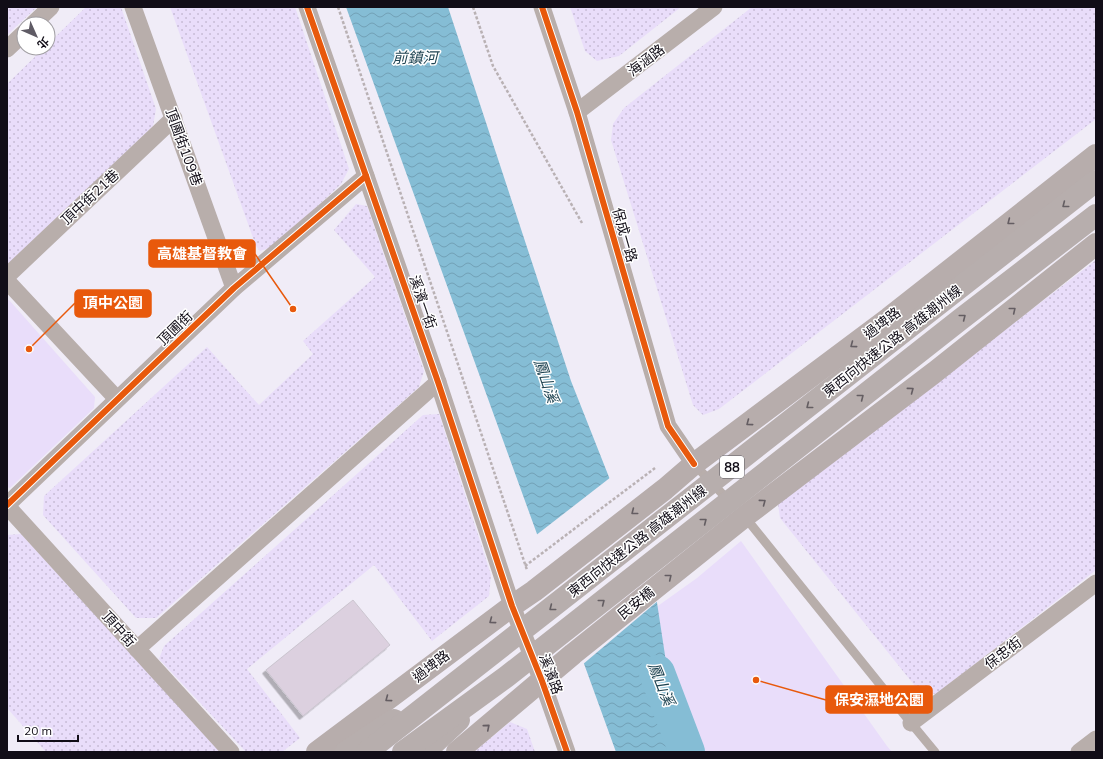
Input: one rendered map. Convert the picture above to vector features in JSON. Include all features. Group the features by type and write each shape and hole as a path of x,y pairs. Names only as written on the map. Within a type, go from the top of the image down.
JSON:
{"highway":[{"name":"東西向快速公路 高雄潮州線","path":"367,752 1096,181"},
{"name":"東西向快速公路 高雄潮州線","path":"403,752 506,677 961,318 1096,215"},
{"path":"346,752 493,654"},
{"path":"425,752 506,677"}],"main road":[{"name":"過埤路","path":"316,752 540,586 665,489 694,464 889,318 1096,155"},
{"path":"739,511 935,372 1096,244"},
{"name":"民安橋","path":"542,682 573,654 700,553 739,511"},
{"path":"457,752 542,682"}],"street":[{"path":"41,16 51,7"},
{"name":"頂圃街109巷","path":"133,7 234,288"},
{"name":"溪濱一街","path":"307,7 438,382 512,606"},
{"name":"保成一路","path":"542,7 577,112 668,426 694,464"},
{"name":"海涵路","path":"577,112 714,7"},
{"path":"7,49 16,40"},
{"name":"頂中街21巷","path":"7,276 174,118"},
{"name":"頂圃街","path":"7,505 234,288 366,176"},
{"path":"7,281 117,399"},
{"path":"137,649 438,382"},
{"name":"頂中街","path":"7,505 231,752"},
{"name":"保忠街","path":"910,723 1096,583"},
{"name":"溪濱路","path":"512,606 542,682 566,752"},
{"path":"1079,752 1096,739"}],"lane":[{"path":"694,464 739,511 935,752"}],"path":[{"path":"338,7 525,566 540,586"},
{"path":"473,7 493,66 582,223"},
{"path":"525,566 655,467"}],"shaded area":[{"path":"7,7 37,7 27,16 16,16 16,27 7,35"},
{"path":"86,7 121,7 156,109 153,126 7,265 7,84 36,56 56,56 56,36"},
{"path":"170,7 295,7 349,169 341,184 275,246 260,251 256,246"},
{"path":"570,7 681,7 619,56 597,61 585,51"},
{"path":"752,7 1096,7 1096,119 719,409 703,415 693,405 611,140 613,124 624,108"},
{"path":"356,204 367,206 424,371 419,387 156,618 136,618 43,515 44,496 207,347 259,405 313,354 303,341 375,277 334,230"},
{"path":"1096,260 1096,570 936,694 919,691 780,518 778,504"},
{"path":"7,300 9,300 95,397 94,408 10,488 7,487"},
{"path":"439,414 491,575 489,596 432,641 374,565 247,669 300,738 282,752 246,752 159,659 164,646 423,415"},
{"path":"21,534 221,752 46,752 7,708 7,535"},
{"path":"741,541 892,752 698,752 648,613 697,578"},
{"path":"510,722 527,729 535,752 474,752"}],"water":[{"name":"前鎮河","path":"346,7 448,7 571,381 656,596 675,721 690,752 616,752"}],"pier":[{"path":"611,477 659,600 582,665 535,536"}],"building":[{"path":"353,600 390,645 303,716 266,670"}],"waterway":[{"name":"鳳山溪","path":"657,673 687,752"}],"cycle path":[{"path":"307,7 438,382 512,606 542,681 567,752"},
{"path":"542,7 577,112 668,426 694,464"},
{"path":"7,505 234,288 366,176"}],"place":[{"name":"高雄基督教會","path":"293,309"},
{"name":"頂中公園","path":"29,349"},
{"name":"保安濕地公園","path":"756,680"}]}
